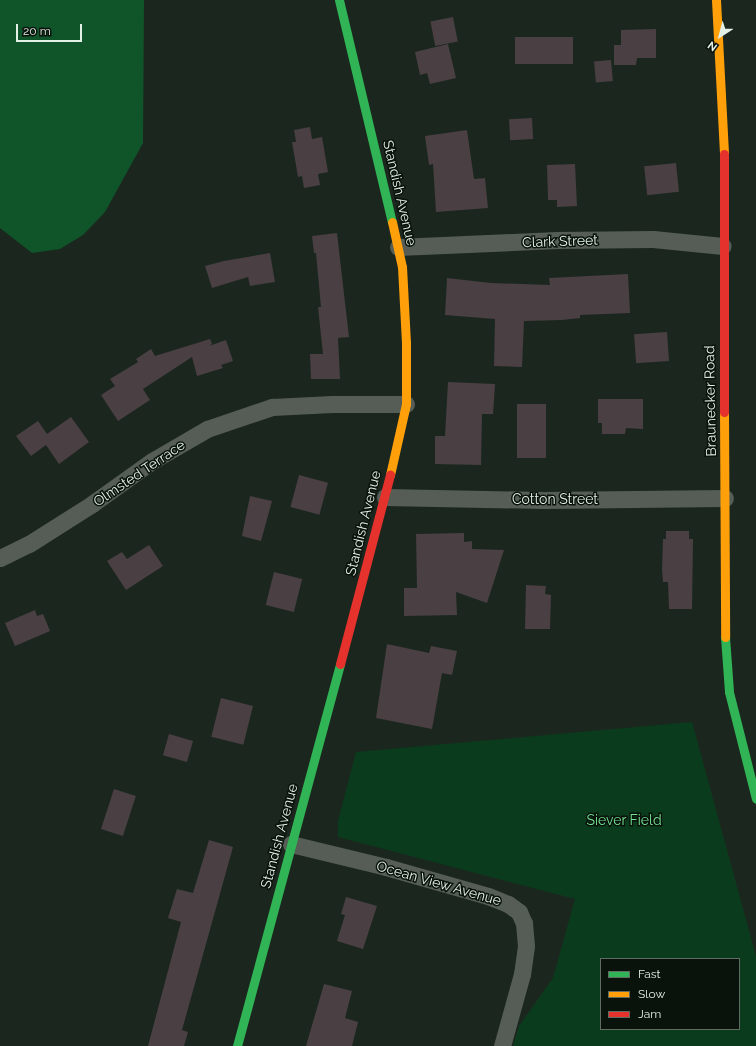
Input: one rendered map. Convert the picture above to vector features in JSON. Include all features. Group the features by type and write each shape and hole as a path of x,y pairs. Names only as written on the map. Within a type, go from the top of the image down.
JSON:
{"street":[{"name":"Standish Avenue","path":"237,1046 385,497 406,404 406,343 402,267 339,0"},
{"name":"Braunecker Road","path":"716,0 725,168 723,246 725,498 724,619 729,692 756,798"},
{"name":"Clark Street","path":"398,247 557,240 653,239 723,246"},
{"name":"Olmsted Terrace","path":"0,558 29,544 92,504 152,461 207,429 272,407 332,404 406,404"},
{"name":"Cotton Street","path":"385,497 544,500 725,498"},
{"name":"Ocean View Avenue","path":"291,844 386,867 488,896 508,904 519,912 524,923 526,946 522,974 502,1046"}],"green space":[{"name":"Siever Field","path":"692,722 756,956 756,1046 513,1046 519,1026 553,978 575,899 338,837 338,821 356,752"}],"shaded area":[{"path":"0,0 144,0 143,143 105,212 83,235 60,249 32,253 0,228"}],"building":[{"path":"453,17 458,42 435,46 430,21"},
{"path":"656,29 656,58 637,58 636,65 614,65 614,45 621,45 621,30"},
{"path":"515,37 573,37 573,64 515,64"},
{"path":"448,44 456,78 430,84 427,73 420,75 415,52"},
{"path":"611,60 613,81 596,82 594,61"},
{"path":"532,118 533,139 510,140 509,119"},
{"path":"310,127 312,139 322,137 328,172 318,174 320,185 304,188 302,176 298,177 292,142 296,142 294,130"},
{"path":"467,130 474,179 485,178 488,208 436,212 433,164 429,165 425,136"},
{"path":"676,163 679,192 647,195 644,166"},
{"path":"575,164 577,206 557,207 557,200 548,200 547,165"},
{"path":"337,233 349,337 338,338 340,379 311,379 310,354 323,354 318,307 321,307 316,253 314,253 312,236"},
{"path":"270,253 275,282 250,286 248,277 212,288 205,266"},
{"path":"628,274 630,313 580,315 580,318 562,320 524,321 522,367 494,366 495,319 445,315 447,278 491,283 550,285 549,278"},
{"path":"667,332 669,361 636,363 634,334"},
{"path":"210,339 212,344 209,346 226,340 233,361 221,365 223,368 197,376 192,357 143,389 150,400 118,421 101,395 115,386 110,379 138,362 136,359 151,349 155,356"},
{"path":"448,382 495,384 493,414 482,414 481,465 435,464 435,436 445,436"},
{"path":"598,399 643,399 643,429 626,428 625,434 602,434 602,423 598,423"},
{"path":"517,404 546,404 546,458 517,458"},
{"path":"71,417 89,442 59,464 46,445 31,456 16,436 38,421 47,434"},
{"path":"299,475 328,483 319,515 290,507"},
{"path":"250,496 272,501 261,541 242,536"},
{"path":"666,531 689,531 689,539 693,539 692,609 669,609 668,582 663,582 662,570 663,539 666,539"},
{"path":"464,533 464,542 472,541 472,549 504,550 487,603 456,592 457,615 404,616 404,588 417,588 416,534"},
{"path":"149,545 163,566 126,590 107,561 122,552 127,559"},
{"path":"274,572 302,579 294,612 266,605"},
{"path":"526,585 546,586 545,594 551,595 550,629 525,629"},
{"path":"35,610 37,616 43,614 50,631 15,646 5,623"},
{"path":"387,644 429,653 431,646 457,651 452,675 442,673 432,729 376,718"},
{"path":"221,698 253,706 243,745 211,737"},
{"path":"169,734 193,741 187,762 163,755"},
{"path":"114,789 136,796 123,836 101,829"},
{"path":"209,840 233,847 182,1030 188,1032 184,1046 148,1046 181,922 168,918 177,889 193,893"},
{"path":"346,897 377,906 363,949 337,941 345,915 341,914"},
{"path":"324,984 352,991 345,1018 358,1022 352,1046 306,1046"}],"traffic: fast":[{"path":"339,0 392,222"},
{"path":"725,637 729,692 756,799"},
{"path":"237,1046 340,664"}],"traffic: slow":[{"path":"716,0 724,154"},
{"path":"390,475 406,404 406,343 402,267 392,222"},
{"path":"724,412 725,637"}],"traffic: jam":[{"path":"724,154 724,412"},
{"path":"340,664 390,475"}]}
